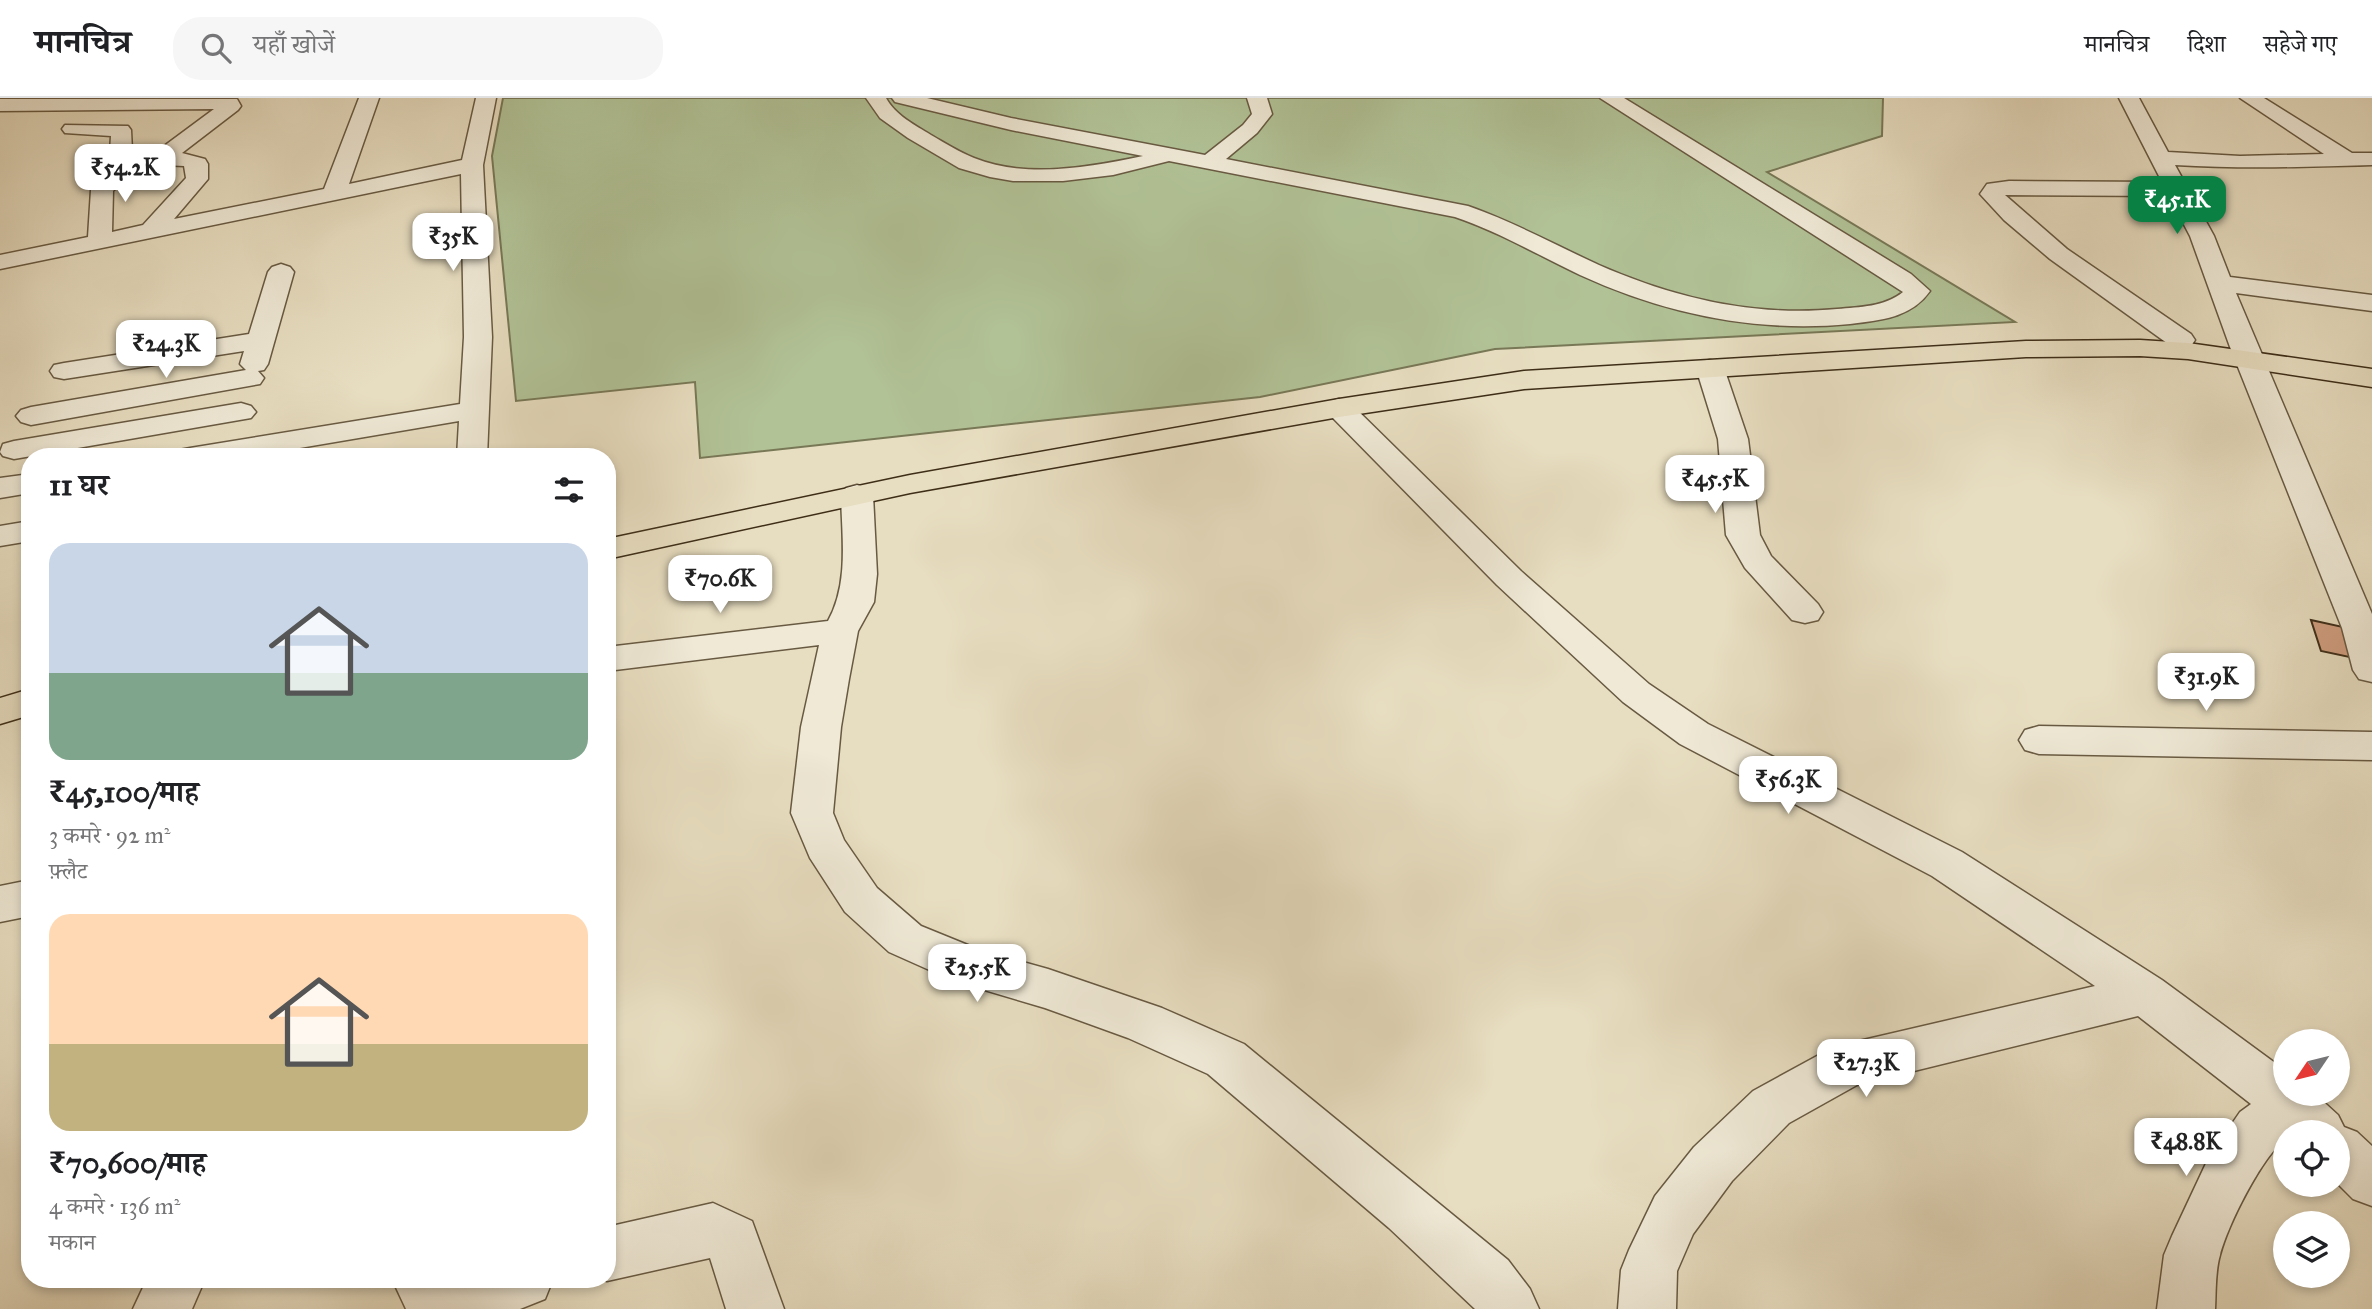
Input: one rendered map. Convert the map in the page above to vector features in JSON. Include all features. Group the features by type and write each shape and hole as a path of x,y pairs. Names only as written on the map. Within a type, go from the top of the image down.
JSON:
{"main road":[{"path":"616,529 900,471 1505,370 2012,339 2181,340 2372,377"},
{"path":"616,548 857,495 1339,408 1524,380 2026,349 2140,348 2247,353 2372,366"},
{"path":"0,690 21,684"},
{"path":"0,711 21,705"}],"street":[{"path":"334,193 369,98"},
{"path":"473,448 478,337 472,165 486,98"},
{"path":"876,98 879,106 891,117 947,153 970,164 1003,171 1047,176 1081,174 1178,155"},
{"path":"902,98 1011,124 1460,211 1492,221 1605,277 1678,303 1717,312 1776,319 1832,318 1889,310 1910,303 1917,291 1902,279 1610,98"},
{"path":"1210,162 1250,129 1262,114 1257,98"},
{"path":"2129,98 2202,236 2360,628 2371,666"},
{"path":"2250,98 2350,161"},
{"path":"0,105 230,103 230,106 162,158"},
{"path":"50,128 121,130 121,152 132,159 188,160 197,164 197,179 151,231"},
{"path":"2161,158 2240,162 2372,159"},
{"path":"99,242 102,190 132,159"},
{"path":"0,262 472,165"},
{"path":"2177,189 2046,187 1995,189 1991,194 2021,225 2066,260 2181,340"},
{"path":"230,448 281,272"},
{"path":"2219,283 2372,303"},
{"path":"64,371 261,340"},
{"path":"1710,368 1733,439 1743,536 1757,561 1805,612"},
{"path":"31,416 250,378"},
{"path":"1339,408 1509,578 1636,693 1694,734 1947,864 2145,994 2305,1118"},
{"path":"258,448 475,410"},
{"path":"26,448 241,412"},
{"path":"14,450 21,449"},
{"path":"0,488 21,484"},
{"path":"857,495 860,574 856,601 840,631 821,727 812,813 825,846 861,900 905,939 971,967 1048,989 1145,1023 1226,1059 1488,1280 1510,1309"},
{"path":"0,536 21,532"},
{"path":"616,658 840,631"},
{"path":"2039,740 2372,746"},
{"path":"0,904 21,900"},
{"path":"1647,1309 1649,1270 1674,1215 1713,1164 1771,1107 1846,1066 2145,994"},
{"path":"2186,1309 2192,1255 2228,1175 2258,1129 2305,1118"},
{"path":"2350,1160 2372,1181"},
{"path":"616,1252 713,1230 724,1234 732,1240 755,1309"},
{"path":"162,1309 172,1288"},
{"path":"425,1288 438,1309"},
{"path":"447,1309 502,1288"}],"green space":[{"path":"503,98 1883,98 1882,136 1767,172 2015,322 1495,349 1260,397 700,458 695,382 516,401 492,156"}],"building":[{"path":"2311,620 2343,627 2354,658 2321,651"}]}
